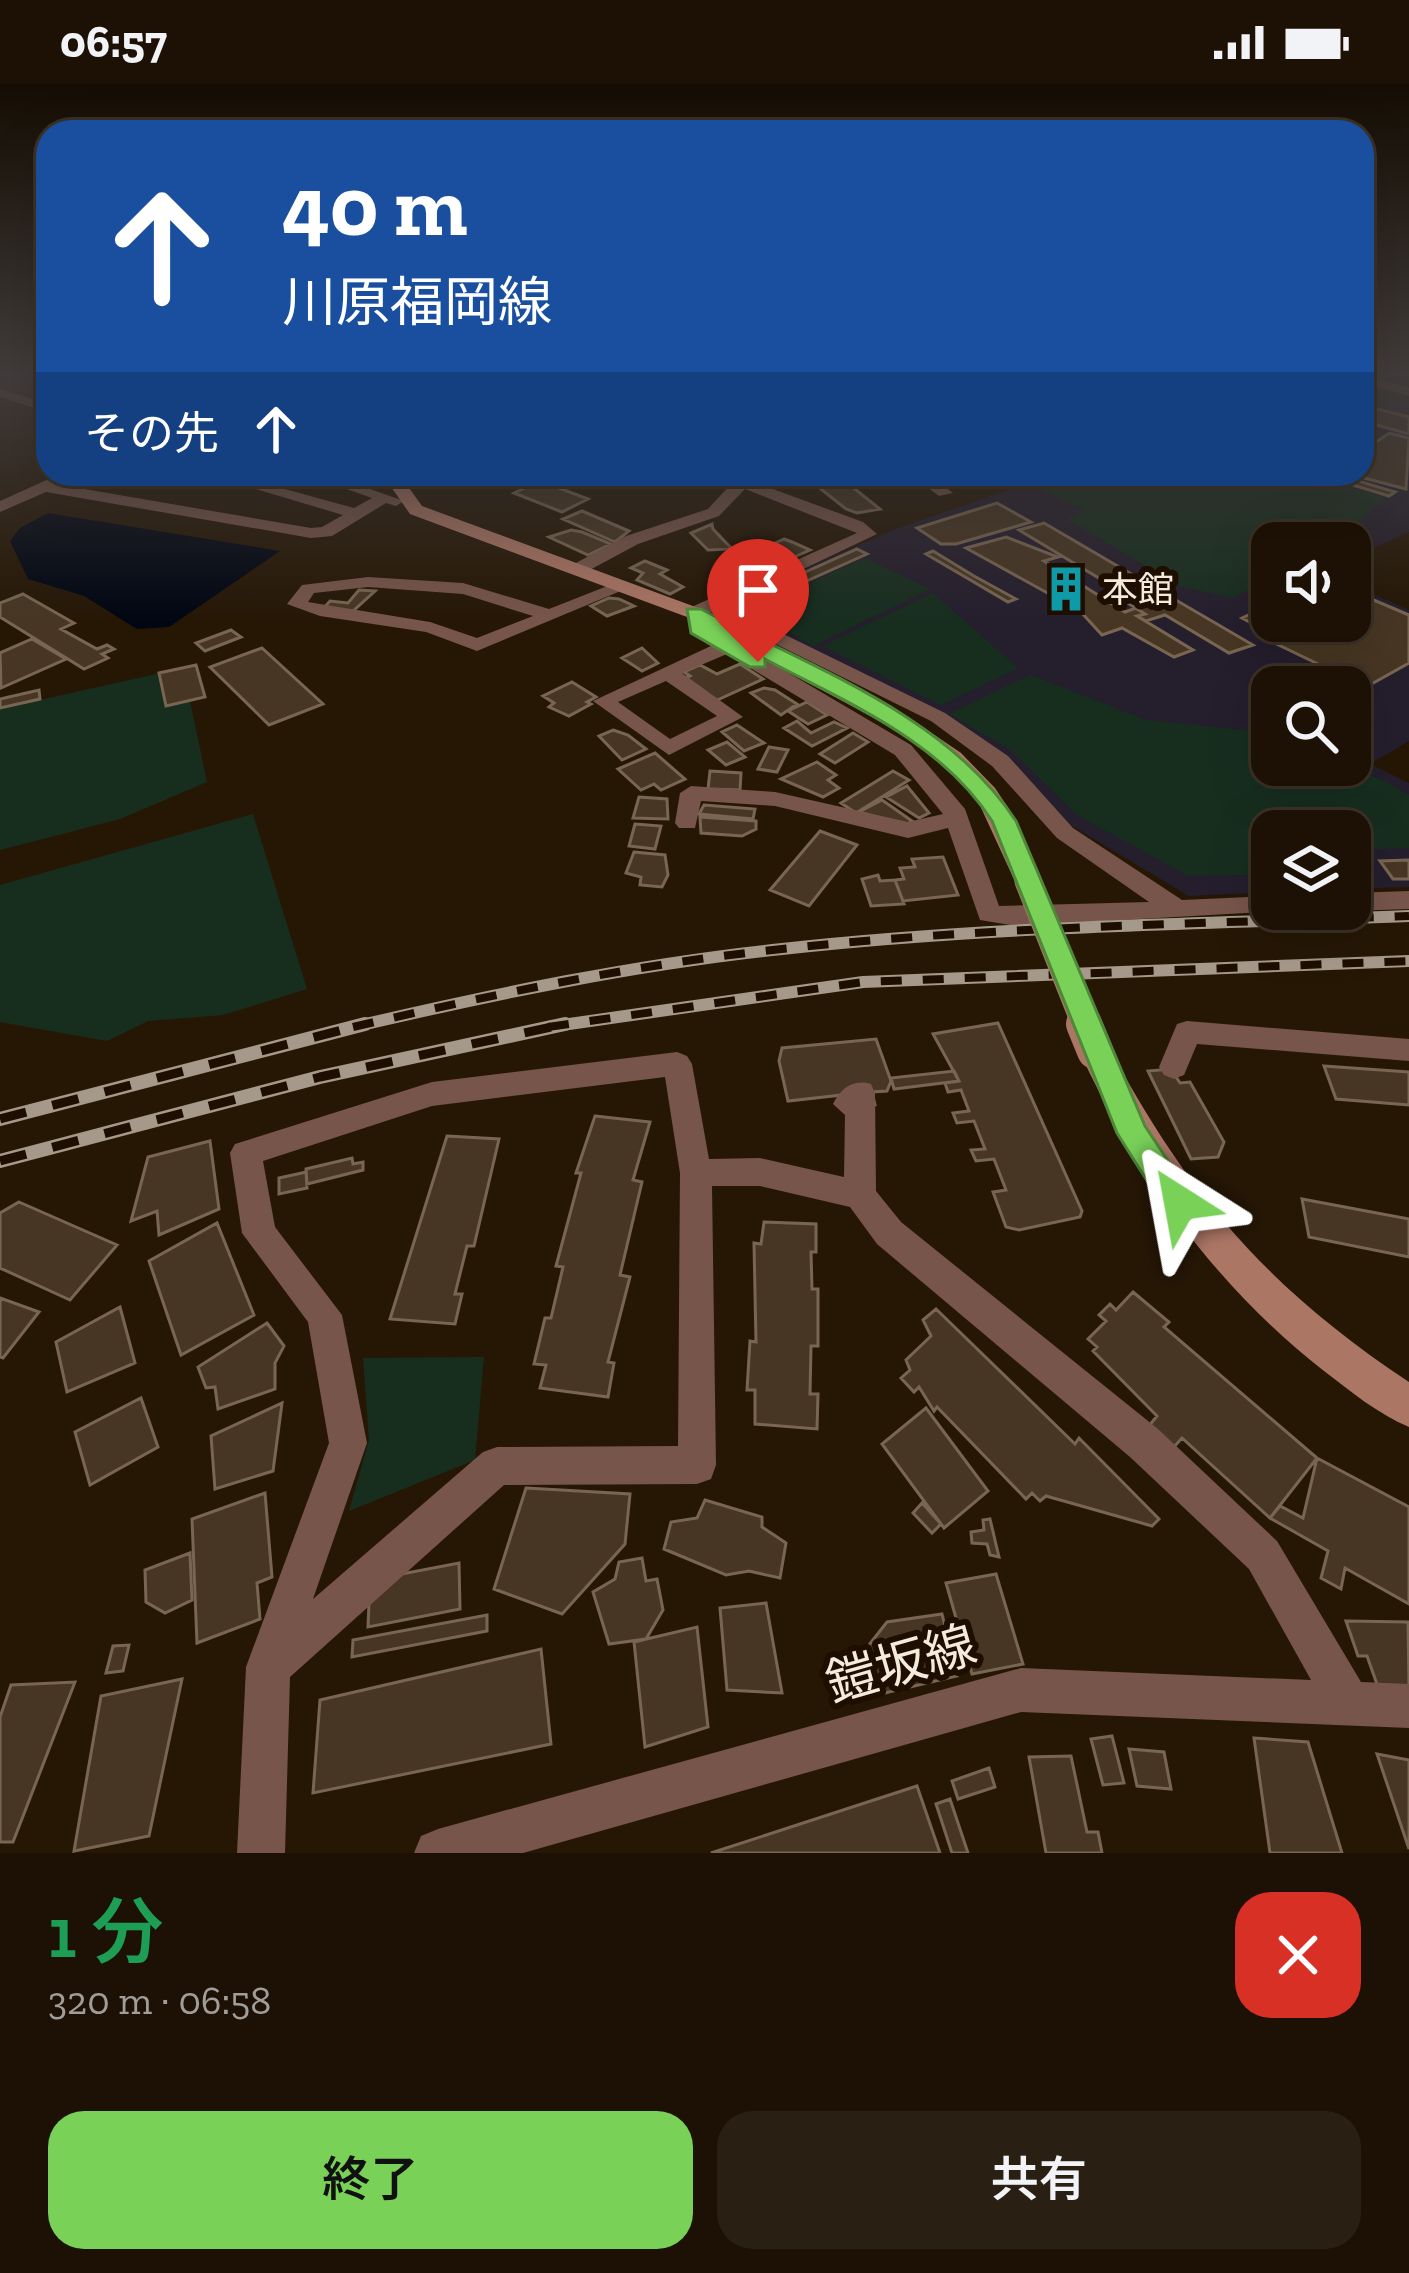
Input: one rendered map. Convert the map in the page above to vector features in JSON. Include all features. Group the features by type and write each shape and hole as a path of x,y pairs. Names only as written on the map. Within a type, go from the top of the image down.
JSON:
{"main road":[{"path":"387,486 416,510 702,609 952,758 1004,821 1132,1133 1180,1203 1244,1279 1316,1345 1409,1406"}],"street":[{"path":"256,486 356,514"},
{"path":"0,507 44,487 311,533 326,532 356,514 387,486"},
{"path":"580,568 627,542 698,523 736,486"},
{"path":"702,609 869,534 757,486"},
{"path":"935,486 945,493"},
{"path":"548,616 494,592 388,584 308,589 296,604 326,614 422,621 477,645 626,585"},
{"path":"702,609 698,628 903,750 927,774 956,818 989,914 1016,917 1251,906"},
{"path":"702,609 938,717 1000,761 1065,832 1177,909"},
{"path":"668,672 732,717 669,748 602,701 668,672 728,646"},
{"path":"687,823 692,793 775,799 908,830 956,818"},
{"path":"1371,901 1409,900"},
{"path":"1174,1067 1187,1032 1409,1050"},
{"path":"261,1853 268,1667 348,1443 324,1316 260,1233 246,1153 433,1094 677,1064 697,1173 697,1465 497,1466 268,1667"},
{"path":"848,1104 860,1094 860,1196 889,1233 1144,1443 1263,1555 1348,1702"},
{"path":"697,1173 760,1172 860,1196"},
{"name":"鎧坂線","path":"438,1853 1021,1690 1409,1706"}],"shaded area":[{"path":"1374,457 1409,457 1409,532 1371,549 1371,522 1251,522 1251,642 1371,642 1371,593 1409,610 1409,741 1371,763 1371,666 1251,666 1251,786 1371,786 1371,764 1409,783 1409,887 1371,888 1371,810 1251,810 1251,893 1189,896 1064,821 949,719 738,611 735,599 893,530 1011,489 1004,486 1374,486"},
{"path":"48,513 280,551 169,627 137,629 84,596 28,579 10,541 20,528"}],"green space":[{"path":"1033,486 1348,486 1385,498 1359,522 1251,522 1251,588 1233,598 1179,586 1067,519 1086,511"},
{"path":"865,558 930,589 813,646 749,610"},
{"path":"933,593 1018,668 941,705 823,646"},
{"path":"183,668 207,782 120,819 0,850 0,709"},
{"path":"1030,675 1146,720 1251,731 1251,786 1371,786 1371,776 1409,795 1409,848 1371,852 1371,810 1251,810 1251,875 1187,875 1077,815 1012,751 949,714"},
{"path":"253,814 307,989 223,1015 148,1021 107,1041 0,1022 0,885"},
{"path":"484,1357 475,1460 349,1511 369,1440 363,1358"}],"building":[{"path":"1374,457 1408,457 1406,489 1374,481"},
{"path":"512,486 554,486 588,499 562,512 514,493 522,489"},
{"path":"817,486 851,486 880,509 857,513"},
{"path":"1356,486 1395,492 1389,496"},
{"path":"997,503 1031,522 956,544 941,544 917,528"},
{"path":"582,511 629,531 615,542 563,519"},
{"path":"1044,523 1253,645 1229,653 1165,615 1146,621 1137,616 1145,614 1115,595 1122,592 1019,530"},
{"path":"712,524 732,549 708,550 691,533"},
{"path":"571,530 611,544 588,555 549,537"},
{"name":"本館","path":"1006,537 1058,557 1044,561 1125,612 1136,608 1145,614 1137,616 1193,650 1174,657 1122,628 1102,635 1080,611 966,548"},
{"path":"784,539 810,550 794,557 764,548"},
{"path":"857,549 867,554 773,596 763,591"},
{"path":"933,551 1016,599 1008,602 926,554"},
{"path":"645,561 667,570 660,574 683,587 670,594 637,580 643,573 631,568"},
{"path":"359,590 375,591 353,611 323,609 330,601 348,603"},
{"path":"23,594 74,623 61,629 97,649 107,645 114,649 102,654 108,658 84,669 0,617 0,603"},
{"path":"609,598 634,606 607,616 591,606"},
{"path":"1371,599 1409,615 1409,663 1371,684 1371,666 1322,666 1272,642 1371,642"},
{"path":"231,630 241,637 205,651 196,643"},
{"path":"32,639 66,659 1,688 0,653"},
{"path":"262,648 323,704 269,725 210,667"},
{"path":"642,648 658,663 642,671 622,658"},
{"path":"740,664 763,679 713,702 683,679 690,676 684,672 700,665 717,674"},
{"path":"196,665 205,697 166,706 159,673"},
{"path":"572,682 596,697 569,716 549,707 554,703 543,696"},
{"path":"764,688 797,704 781,715 751,693"},
{"path":"39,690 40,699 0,708 0,699"},
{"path":"807,702 827,715 808,724 788,711"},
{"path":"797,721 811,733 834,722 847,728 812,746 784,728"},
{"path":"737,725 764,743 744,751 722,732"},
{"path":"613,730 646,749 622,760 599,736"},
{"path":"853,733 868,742 835,763 820,754"},
{"path":"727,742 745,757 726,765 708,750"},
{"path":"769,747 788,750 777,772 758,769"},
{"path":"655,753 685,779 661,790 654,784 641,790 618,769"},
{"path":"817,762 836,775 828,780 839,788 823,797 781,779"},
{"path":"710,771 741,773 740,790 708,789"},
{"path":"893,771 909,780 856,813 841,803"},
{"path":"907,786 929,813 919,818 886,797"},
{"path":"639,797 667,799 668,819 633,818"},
{"path":"882,800 912,821 906,825 859,812"},
{"path":"704,805 755,809 753,819 699,814"},
{"path":"700,817 756,821 756,829 742,836 701,833"},
{"path":"635,824 661,826 655,849 629,846"},
{"path":"820,831 857,845 809,906 770,890"},
{"path":"634,852 665,855 668,875 662,887 640,885 641,877 626,873"},
{"path":"943,857 958,895 903,901 895,880 904,879 900,868 915,867 912,859"},
{"path":"1409,860 1409,879 1393,879 1380,861"},
{"path":"878,875 880,881 895,880 904,904 871,906 862,879"},
{"path":"998,1023 1082,1211 1080,1217 1019,1230 1006,1227 993,1192 1006,1190 994,1159 976,1161 971,1150 985,1149 974,1121 957,1123 953,1113 969,1111 961,1090 948,1092 945,1083 959,1081 933,1034"},
{"path":"876,1039 891,1081 887,1091 872,1092 875,1105 863,1106 860,1093 788,1101 779,1061 782,1048"},
{"path":"1324,1066 1409,1072 1409,1105 1336,1099"},
{"path":"1171,1069 1180,1083 1190,1082 1224,1142 1218,1157 1191,1159 1148,1071"},
{"path":"954,1071 959,1081 894,1089 891,1078"},
{"path":"595,1116 650,1122 633,1180 642,1182 620,1275 630,1277 608,1362 614,1363 608,1397 540,1388 546,1365 534,1364 545,1318 551,1318 563,1267 556,1266 581,1173 576,1173"},
{"path":"447,1136 499,1139 474,1246 467,1246 455,1294 462,1294 455,1324 390,1319"},
{"path":"210,1141 219,1209 159,1235 157,1211 131,1221 148,1157"},
{"path":"352,1158 353,1164 363,1162 363,1170 307,1184 306,1169"},
{"path":"306,1172 307,1188 279,1194 279,1178"},
{"path":"1302,1199 1409,1219 1409,1257 1309,1237"},
{"path":"19,1202 117,1245 70,1300 0,1268 0,1213"},
{"path":"764,1222 816,1224 816,1252 811,1252 812,1289 818,1289 818,1346 811,1346 810,1394 818,1394 817,1429 755,1424 755,1390 747,1390 750,1341 756,1342 754,1243 761,1244"},
{"path":"217,1223 254,1315 181,1355 149,1261"},
{"path":"1133,1292 1169,1322 1164,1327 1317,1458 1270,1518 1182,1438 1172,1449 1148,1427 1157,1416 1093,1351 1097,1347 1088,1339 1106,1321 1099,1315 1110,1304 1116,1310"},
{"path":"0,1298 39,1312 3,1358 0,1357"},
{"path":"120,1307 135,1363 67,1392 56,1342"},
{"path":"936,1309 1075,1444 1079,1438 1159,1519 1152,1526 1046,1496 1040,1501 1032,1493 1026,1499 937,1407 934,1411 919,1387 914,1392 901,1378 910,1370 906,1360 931,1336 923,1320"},
{"path":"267,1323 284,1346 275,1363 275,1389 218,1409 215,1387 206,1388 198,1367"},
{"path":"141,1398 158,1447 90,1485 75,1432"},
{"path":"282,1403 273,1471 215,1489 211,1436"},
{"path":"926,1408 988,1491 944,1528 882,1444"},
{"path":"1317,1458 1409,1507 1409,1604 1345,1568 1341,1589 1321,1578 1328,1551 1270,1518 1280,1506 1303,1518"},
{"path":"526,1488 630,1494 625,1544 562,1614 494,1589"},
{"path":"265,1493 272,1577 257,1583 260,1619 197,1643 192,1519"},
{"path":"705,1500 762,1517 762,1527 786,1543 780,1578 749,1571 726,1575 664,1549 671,1522 697,1518"},
{"path":"922,1503 941,1524 932,1533 913,1513"},
{"path":"990,1519 999,1557 990,1555 987,1544 972,1543 971,1532 984,1530 983,1520"},
{"path":"190,1553 192,1600 165,1613 146,1602 145,1570"},
{"path":"642,1558 646,1581 657,1579 663,1610 646,1639 609,1644 593,1592 615,1579 619,1562"},
{"path":"459,1563 460,1609 368,1627 370,1580"},
{"path":"996,1574 1023,1664 972,1674 946,1583"},
{"path":"766,1603 782,1693 727,1690 720,1608"},
{"path":"942,1614 957,1676 843,1703 840,1682 887,1622"},
{"path":"487,1615 487,1631 352,1657 353,1640"},
{"path":"1346,1621 1408,1622 1409,1687 1378,1687 1367,1656 1358,1656"},
{"path":"697,1627 708,1727 645,1747 634,1642"},
{"path":"129,1645 123,1671 106,1673 113,1646"},
{"path":"541,1649 551,1744 313,1793 320,1700"},
{"path":"182,1679 149,1836 74,1851 101,1696"},
{"path":"75,1682 13,1842 0,1842 0,1717 11,1685"},
{"path":"1112,1736 1124,1783 1103,1785 1091,1739"},
{"path":"1254,1738 1308,1742 1342,1853 1270,1853"},
{"path":"1129,1749 1164,1752 1171,1789 1137,1786"},
{"path":"1377,1754 1409,1760 1409,1849"},
{"path":"1071,1756 1087,1832 1098,1832 1102,1853 1046,1853 1029,1757"},
{"path":"989,1768 995,1787 958,1799 952,1781"},
{"path":"917,1786 940,1853 711,1853"},
{"path":"950,1799 968,1853 952,1853 936,1804"}],"railway":[{"path":"357,1026 566,981 782,949 1017,931 1409,916"},
{"path":"557,1026 863,982 1409,961"},
{"path":"357,1026 365,1024"},
{"path":"557,1026 565,1024"},
{"path":"0,1119 357,1026"},
{"path":"0,1161 320,1077 557,1026"},
{"path":"548,1027 557,1026"}],"place":[{"name":"本館","path":"1066,589"}],"route":[{"path":"758,662 698,628 694,613 905,726 952,758 986,794 1004,821 1132,1133 1180,1203"}]}
